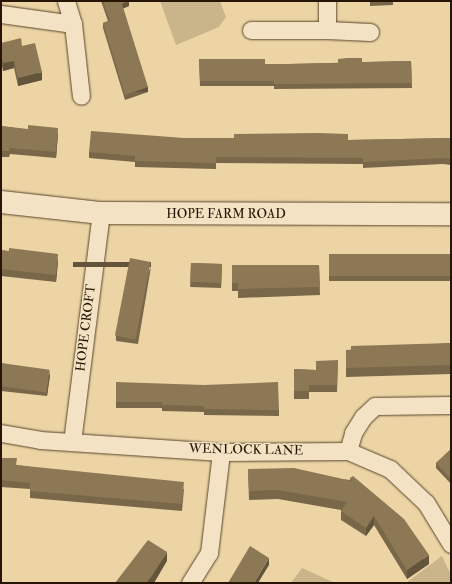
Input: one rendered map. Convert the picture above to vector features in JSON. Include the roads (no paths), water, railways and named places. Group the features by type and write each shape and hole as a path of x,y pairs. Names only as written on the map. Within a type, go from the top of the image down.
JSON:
{"street":[{"path":"66,1 73,24 81,96"},
{"path":"327,1 327,30"},
{"path":"1,14 73,24"},
{"path":"251,30 327,30 370,32"},
{"name":"HOPE FARM ROAD","path":"1,202 101,213 451,214"},
{"name":"HOPE CROFT","path":"72,442 101,213"},
{"path":"348,451 353,433 363,417 376,406 451,405"},
{"name":"WENLOCK LANE","path":"1,433 40,440 221,452 348,451 390,469 426,504 451,544"},
{"path":"190,583 209,552 221,452"}]}
